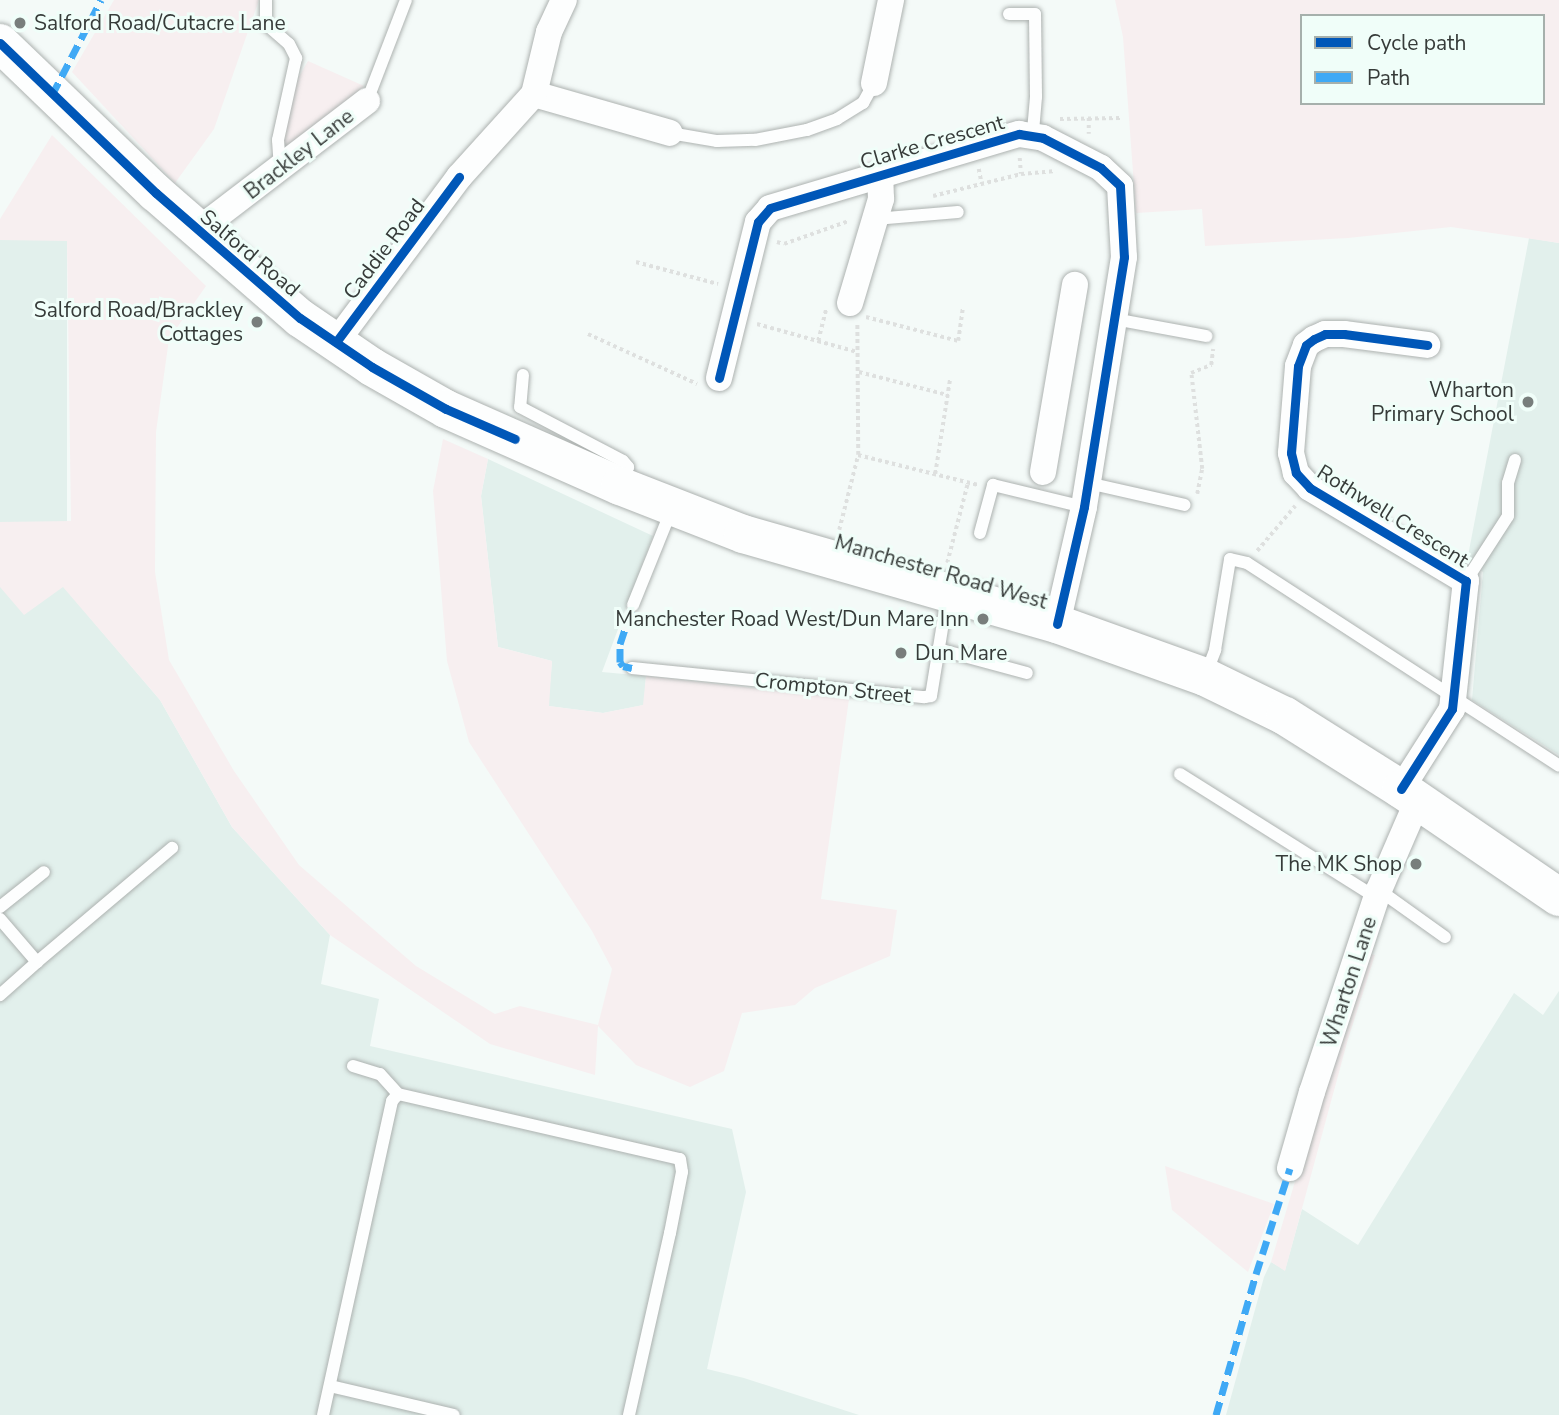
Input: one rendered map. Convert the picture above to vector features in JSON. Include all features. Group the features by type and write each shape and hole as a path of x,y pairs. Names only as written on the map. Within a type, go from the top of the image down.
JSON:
{"main road":[{"name":"Salford Road","path":"0,43 107,149 197,231 300,318 372,367 446,409 515,439"},
{"name":"Manchester Road West","path":"515,439 672,508 743,534 1057,624 1205,677 1285,716 1410,794 1559,897"}],"street":[{"name":"Caddie Road","path":"336,342 459,177 534,94 549,32 564,0"},
{"path":"874,83 887,1"},
{"path":"534,94 670,133"},
{"name":"Brackley Lane","path":"197,231 367,101"},
{"name":"Clarke Crescent","path":"719,378 755,236 762,214 770,208 1019,134 1034,127 1101,168 1120,186 1125,250 1086,495 1057,624"},
{"name":"Clarke Crescent","path":"852,308 877,214 880,176"},
{"path":"1043,472 1074,285"},
{"name":"Rothwell Crescent","path":"1410,794 1448,718 1454,699 1466,581 1310,488 1296,473 1292,453 1298,366 1306,345 1325,334 1334,334 1427,345"},
{"path":"1059,380 1103,387"},
{"name":"Wharton Lane","path":"1290,1168 1410,794"}],"lane":[{"path":"266,0 266,24 289,44 296,58 278,140 279,154 286,165"},
{"path":"367,101 406,0"},
{"path":"1009,15 1035,14 1034,127"},
{"path":"670,133 716,141 755,140 807,130 838,120 863,103 874,83"},
{"path":"877,214 958,212"},
{"path":"1114,319 1206,336"},
{"path":"523,375 520,407 624,461 628,467 620,486"},
{"path":"1466,581 1508,516 1508,483 1515,460"},
{"path":"980,533 993,485 1185,505"},
{"path":"633,605 672,508"},
{"path":"1205,677 1215,650 1230,559 1247,563 1559,766"},
{"name":"Crompton Street","path":"632,668 925,697 931,695 944,593"},
{"path":"938,649 1027,673"},
{"path":"1180,775 1445,937"},
{"path":"0,995 172,848"},
{"path":"0,907 44,872"},
{"path":"0,919 37,962"},
{"path":"353,1066 380,1074 398,1094 680,1159 681,1172 670,1233 629,1415"},
{"path":"323,1415 392,1101 398,1094"},
{"path":"330,1386 454,1415"}],"path":[{"path":"1034,127 1121,118"},
{"path":"930,197 1021,174 1101,168"},
{"path":"755,236 784,244 877,214"},
{"path":"636,262 741,290"},
{"path":"832,559 858,455 859,372 852,308 958,341 963,307"},
{"path":"734,318 858,352"},
{"path":"588,334 712,391 719,378"},
{"path":"1185,505 1195,501 1202,469 1191,373 1212,365 1213,345 1206,336"},
{"path":"859,372 947,395"},
{"path":"935,474 950,378"},
{"path":"858,455 992,488"},
{"path":"944,593 968,482"},
{"path":"1247,563 1310,488"}],"shaded area":[{"path":"114,0 259,0 214,129 175,183 72,72"},
{"path":"1115,0 1559,0 1559,243 1451,227 1348,238 1205,246 1202,209 1136,213 1123,37"},
{"path":"308,61 364,86 343,114 275,166 276,116"},
{"path":"52,135 206,286 169,339 156,432 155,572 169,660 234,771 299,865 416,966 495,1014 520,1006 598,1025 612,969 592,931 469,742 447,661 433,491 443,439 488,459 481,496 498,647 552,661 549,706 603,713 643,705 646,676 849,699 821,899 897,910 890,956 815,988 795,1005 742,1013 724,1071 690,1087 636,1065 598,1026 595,1075 490,1044 330,935 232,827 160,700 63,587 24,615 0,587 0,522 71,521 67,241 0,240 0,219"},
{"name":"Wharton Primary School","path":"1529,238 1559,243 1559,755 1472,700 1483,572 1467,561"},
{"path":"0,240 67,240 67,522 0,522"},
{"path":"488,459 653,536 602,672 646,676 644,705 603,713 548,706 552,661 498,647 481,496"},
{"path":"0,556 63,586 160,700 232,827 330,935 321,984 379,999 370,1046 732,1129 746,1192 707,1369 744,1378 859,1415 0,1415"},
{"path":"1369,954 1375,955 1348,1039 1285,1271 1271,1262 1330,1064"},
{"path":"1559,991 1559,1415 1226,1415 1264,1277 1271,1262 1285,1270 1302,1209 1358,1245 1514,993 1543,1015"},
{"path":"1165,1166 1274,1204 1248,1272 1172,1210"}],"marked path":[{"path":"52,95 101,0"},
{"path":"632,668 623,666 620,662 620,644 633,605"},
{"path":"1216,1415 1256,1274 1290,1168"}],"cycle path":[{"path":"0,43 156,193 300,318 372,367 446,409 515,439"},
{"path":"719,378 758,222 770,208 1019,134 1043,138 1101,168 1120,186 1124,257 1084,507 1057,624"},
{"path":"336,342 459,177"},
{"path":"1401,789 1452,709 1466,581 1310,488 1296,473 1291,453 1298,366 1306,345 1325,334 1427,345"}],"place":[{"name":"Salford Road/Cutacre Lane","path":"20,23"},
{"name":"Salford Road/Brackley Cottages","path":"257,322"},
{"name":"Wharton Primary School","path":"1528,402"},
{"name":"Manchester Road West/Dun Mare Inn","path":"983,619"},
{"name":"Dun Mare","path":"901,653"},
{"name":"The MK Shop","path":"1416,864"}]}
